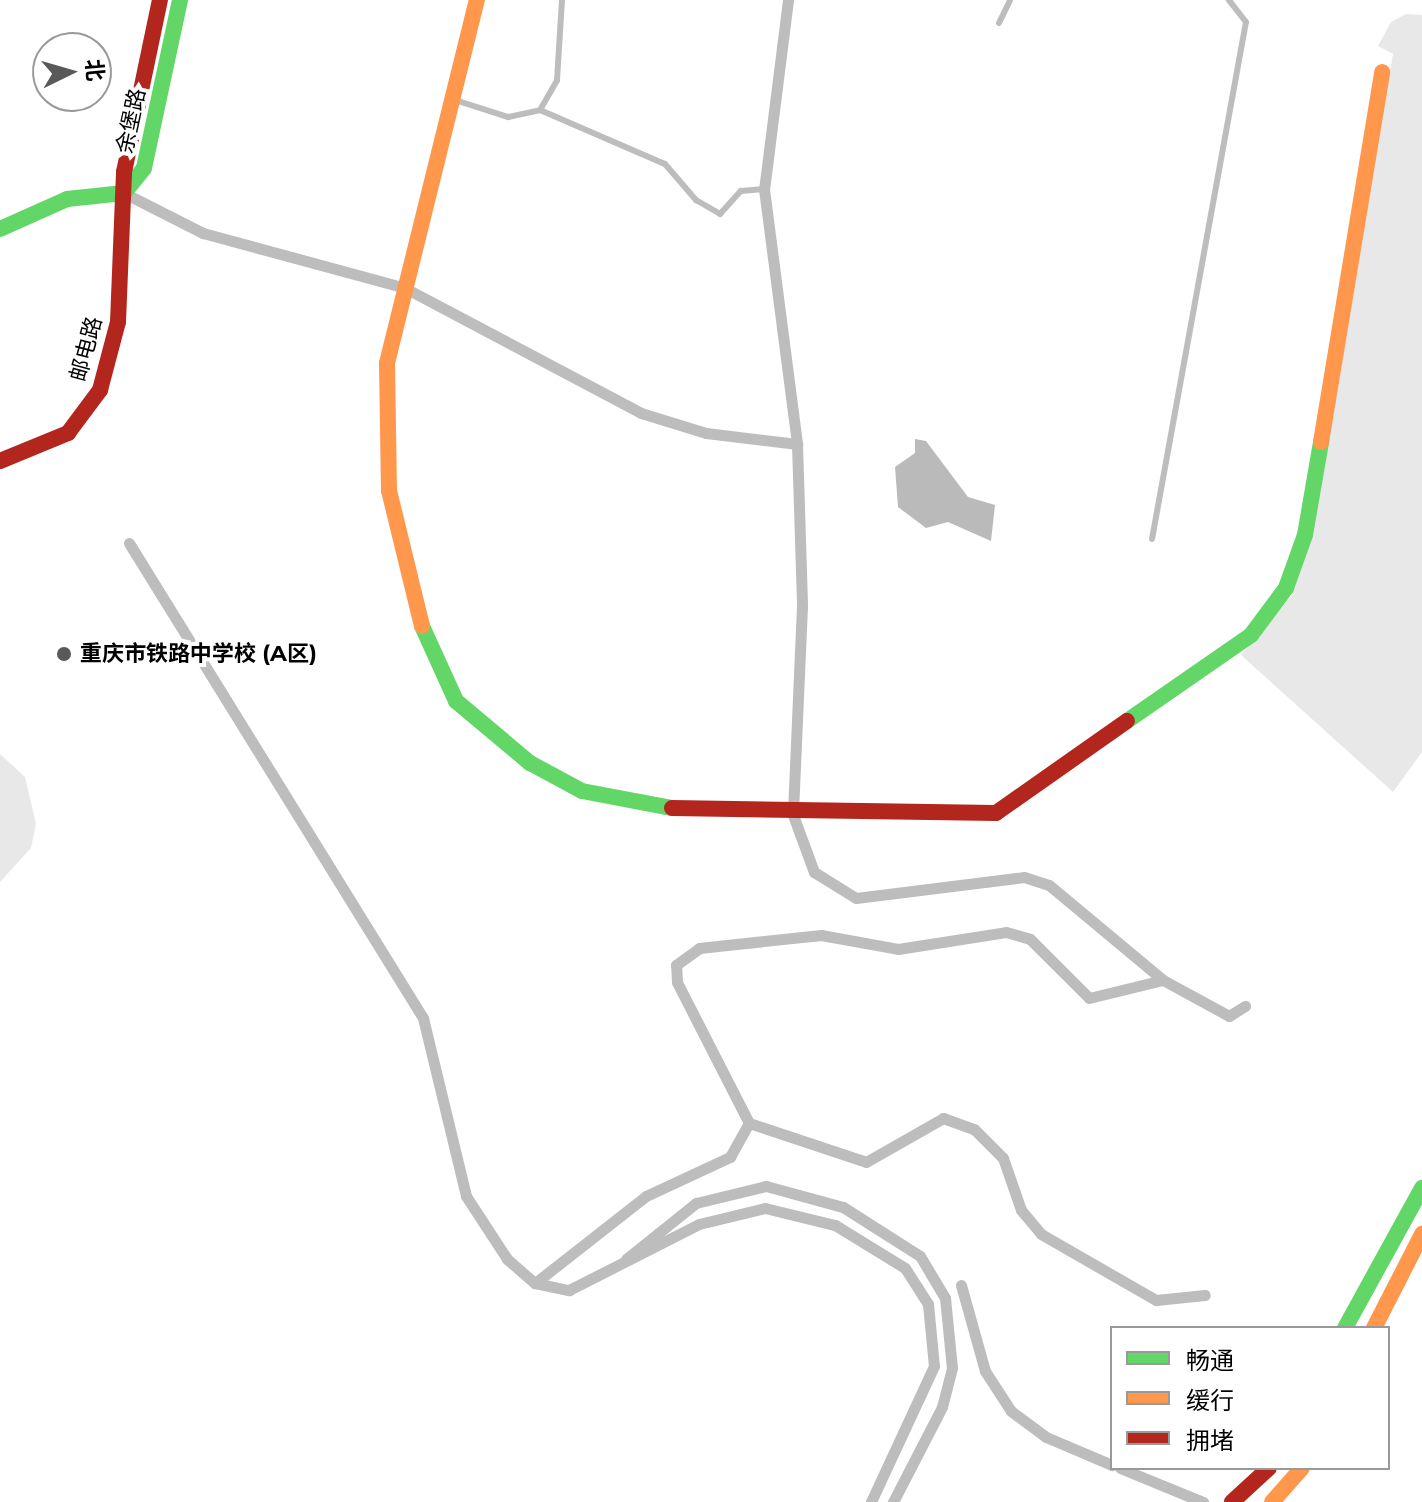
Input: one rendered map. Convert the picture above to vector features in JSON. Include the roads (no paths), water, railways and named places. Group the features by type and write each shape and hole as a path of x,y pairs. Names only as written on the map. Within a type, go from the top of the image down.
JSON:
{"street":[{"name":"余堡路","path":"124,193 160,0"},
{"name":"余堡路","path":"124,193 144,168 180,0"},
{"path":"477,0 387,363 389,491 424,634 456,701 530,763 582,791 643,806 793,815 996,813 1251,635 1286,588 1305,535 1382,72"},
{"path":"788,0 764,189 797,444 802,606 793,815 814,872 841,894 856,898 1024,877 1049,885 1163,980 1229,1016 1245,1006"},
{"path":"0,229 67,199 124,193 203,233 405,288 641,413 706,433 797,444"},
{"name":"邮电路","path":"0,461 68,433 100,390 118,322 124,193"},
{"path":"129,543 423,1018 466,1196 507,1259 535,1283 569,1290 604,1277 699,1224 765,1208 814,1217 887,1252 928,1304 934,1366 871,1502"},
{"path":"1163,980 1089,998 1030,939 1006,932 898,949 821,935 699,948 676,965 677,982 749,1123 866,1162 943,1118 974,1129 1003,1158 1021,1210 1041,1234 1156,1300 1205,1295"},
{"path":"535,1283 646,1196 730,1157 749,1123"},
{"path":"1346,1326 1422,1188"},
{"path":"604,1277 696,1203 740,1189 819,1197 899,1239 936,1276 951,1320 953,1356 942,1407 893,1502"},
{"path":"1375,1326 1422,1234"},
{"path":"961,1285 985,1371 1011,1411 1046,1437 1110,1464"},
{"path":"1125,1470 1203,1502"},
{"path":"1232,1502 1267,1470"},
{"path":"1272,1502 1300,1470"}],"lane":[{"path":"540,110 557,80 562,0"},
{"path":"999,23 1010,0"},
{"path":"1152,539 1246,22 1229,0"},
{"path":"452,98 508,117 540,110 665,164 696,200 720,214 741,191 764,189"}],"place":[{"name":"重庆市铁路中学校 (A区)","path":"64,654"}]}
